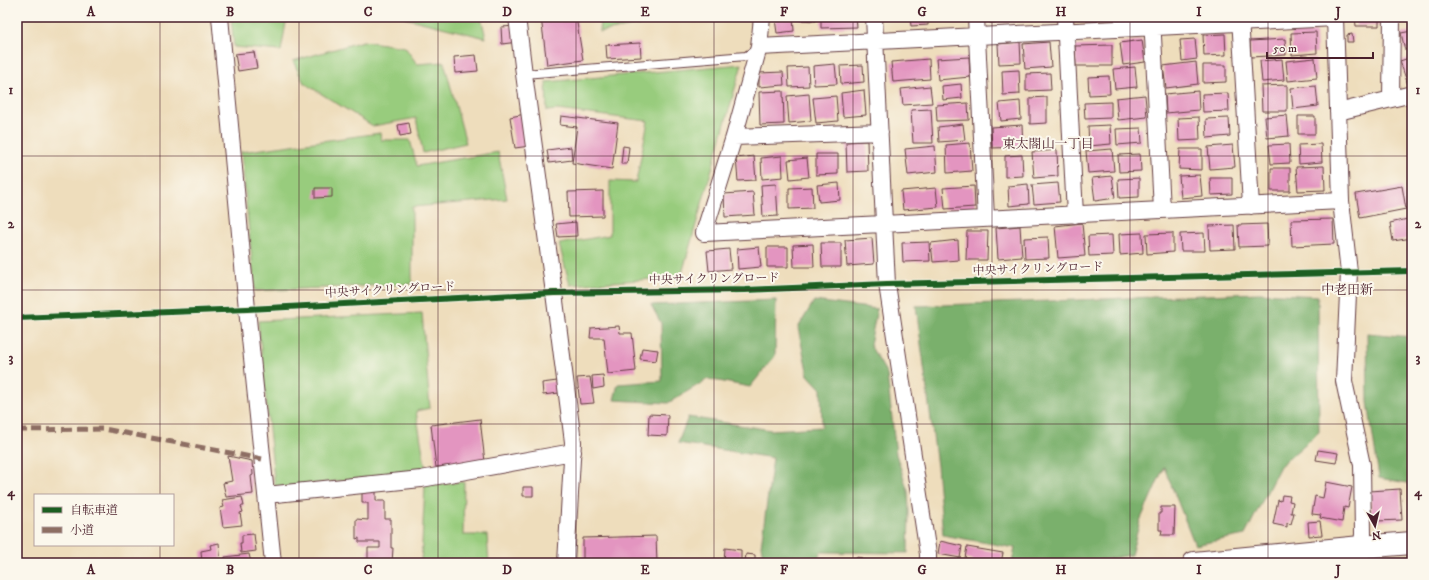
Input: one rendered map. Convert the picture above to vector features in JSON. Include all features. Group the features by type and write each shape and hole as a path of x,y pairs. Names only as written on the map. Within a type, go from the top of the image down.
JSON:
{"main road":[{"path":"1194,563 1360,555 1412,543"}],"street":[{"path":"220,17 272,563"},
{"path":"517,17 573,442 566,563"},
{"path":"762,17 759,47 734,137 704,233 1341,201"},
{"path":"874,17 887,284 927,546 928,563"},
{"path":"976,17 986,219"},
{"path":"759,47 977,36 1065,24 1335,17 1341,201 1349,272 1344,381 1362,465 1363,534 1360,555"},
{"path":"1391,99 1392,17"},
{"path":"1241,20 1250,206"},
{"path":"1152,22 1162,210"},
{"path":"1065,24 1075,215"},
{"path":"1338,112 1412,94"},
{"path":"734,137 880,132"},
{"path":"266,495 421,478 573,452"}],"lane":[{"path":"524,74 746,56 759,47"}],"green space":[{"path":"231,17 287,17 281,51 234,47"},
{"path":"481,17 486,38 405,18"},
{"path":"599,17 681,17 600,32"},
{"path":"363,41 405,47 417,64 444,62 466,143 423,153 416,118 373,126 304,83 293,61"},
{"path":"742,64 681,277 570,285 559,244 610,235 610,181 636,182 648,121 557,110 547,111 546,82"},
{"path":"380,133 381,140 410,140 417,166 498,152 507,199 412,207 412,284 255,291 241,152"},
{"path":"1259,293 1318,296 1319,432 1280,466 1245,535 1195,545 1164,467 1140,521 1131,555 1083,563 1012,563 1015,548 943,535 937,466 916,306"},
{"path":"776,300 775,356 750,387 708,379 668,403 614,400 618,384 662,381 661,323 651,305"},
{"path":"814,301 877,309 870,345 887,374 896,454 908,491 908,553 821,552 816,563 765,563 761,546 773,458 678,443 688,417 771,430 822,427 821,389 808,375 798,328"},
{"path":"422,313 430,408 416,411 426,471 275,488 258,321"},
{"path":"1367,333 1412,337 1412,484 1379,478 1368,402"},
{"path":"464,482 463,535 487,535 489,563 421,563 425,485"},
{"path":"1412,555 1412,563 1378,563 1385,556"}],"building":[{"path":"541,17 576,17 583,60 547,65"},
{"path":"793,17 794,31 777,33 775,19"},
{"path":"800,17 816,17 816,21 800,20"},
{"path":"821,17 856,17 857,27 821,28"},
{"path":"910,17 928,17 928,25 911,26"},
{"path":"939,17 965,17 965,18 939,19"},
{"path":"990,17 1017,17 1017,21 990,23"},
{"path":"1355,17 1379,17 1379,26 1356,26"},
{"path":"516,26 518,42 502,44 501,27"},
{"path":"1412,31 1412,48 1405,50 1401,33"},
{"path":"1316,32 1317,53 1292,55 1291,33"},
{"path":"1225,34 1226,55 1204,56 1203,35"},
{"path":"1352,34 1353,42 1347,42 1347,35"},
{"path":"1195,39 1197,59 1182,61 1180,40"},
{"path":"1285,39 1286,55 1251,57 1250,41"},
{"path":"1142,40 1145,62 1123,65 1120,43"},
{"path":"1020,42 1021,63 999,64 998,44"},
{"path":"1049,42 1051,67 1025,69 1023,44"},
{"path":"640,43 641,57 607,59 606,45"},
{"path":"1112,45 1112,66 1076,66 1075,46"},
{"path":"254,52 257,68 238,71 235,54"},
{"path":"476,55 478,71 455,73 454,57"},
{"path":"969,57 970,77 938,80 936,59"},
{"path":"1412,57 1412,83 1408,85 1400,61"},
{"path":"1315,58 1317,78 1288,81 1286,61"},
{"path":"929,59 930,79 893,82 891,62"},
{"path":"1282,59 1284,80 1262,82 1260,61"},
{"path":"1196,62 1198,84 1166,88 1163,66"},
{"path":"835,64 837,84 814,85 813,66"},
{"path":"863,65 864,82 841,84 840,66"},
{"path":"1203,65 1226,65 1226,82 1203,83"},
{"path":"808,67 809,86 789,87 788,68"},
{"path":"1135,67 1137,87 1115,89 1113,69"},
{"path":"1019,70 1020,94 1003,95 1002,71"},
{"path":"783,72 784,85 759,87 759,73"},
{"path":"1050,73 1051,90 1026,91 1026,74"},
{"path":"1109,76 1110,94 1089,95 1088,77"},
{"path":"961,84 962,98 943,100 942,86"},
{"path":"1287,85 1287,111 1262,111 1261,86"},
{"path":"930,86 932,103 903,105 901,89"},
{"path":"1316,86 1318,106 1293,109 1291,88"},
{"path":"864,90 866,115 843,117 841,93"},
{"path":"783,91 784,124 760,125 759,92"},
{"path":"1198,91 1199,110 1166,113 1165,94"},
{"path":"1228,93 1229,111 1203,112 1202,94"},
{"path":"809,94 811,121 789,123 787,96"},
{"path":"1145,95 1147,117 1118,120 1116,98"},
{"path":"836,96 838,121 816,123 813,98"},
{"path":"1047,97 1047,123 1030,124 1030,98"},
{"path":"1020,101 1021,119 1001,121 999,103"},
{"path":"1111,102 1111,118 1085,119 1084,103"},
{"path":"968,103 969,120 937,121 936,105"},
{"path":"931,109 933,143 913,143 911,110"},
{"path":"525,114 530,146 515,148 510,117"},
{"path":"1287,115 1289,136 1267,138 1265,117"},
{"path":"561,116 618,123 612,169 572,163 577,127 560,125"},
{"path":"1298,116 1315,116 1315,134 1298,134"},
{"path":"1199,117 1200,140 1179,141 1178,118"},
{"path":"1229,118 1230,136 1207,138 1206,119"},
{"path":"409,123 411,134 400,136 398,125"},
{"path":"963,124 965,140 939,142 938,127"},
{"path":"1022,125 1023,147 992,148 991,127"},
{"path":"1110,125 1111,144 1089,146 1088,126"},
{"path":"1141,128 1142,143 1117,145 1116,129"},
{"path":"867,141 868,171 847,172 846,142"},
{"path":"970,143 972,171 947,173 946,145"},
{"path":"1289,144 1290,163 1271,164 1269,145"},
{"path":"1321,144 1322,162 1299,164 1298,145"},
{"path":"1233,145 1235,167 1210,169 1208,147"},
{"path":"623,146 629,147 627,164 621,164"},
{"path":"935,146 937,172 908,175 905,149"},
{"path":"571,147 572,160 549,163 547,150"},
{"path":"1112,149 1114,171 1088,173 1086,151"},
{"path":"1180,149 1202,149 1202,170 1179,169"},
{"path":"1057,150 1058,176 1034,178 1032,152"},
{"path":"816,154 838,154 838,174 816,175"},
{"path":"1140,154 1141,171 1119,172 1118,155"},
{"path":"1022,155 1023,176 1005,177 1005,156"},
{"path":"754,156 756,180 738,181 736,158"},
{"path":"782,156 783,177 762,179 761,158"},
{"path":"807,158 809,177 790,179 788,160"},
{"path":"1324,166 1325,190 1298,191 1296,167"},
{"path":"1271,168 1290,168 1290,191 1271,191"},
{"path":"1200,175 1202,196 1181,198 1179,176"},
{"path":"1112,176 1115,198 1095,201 1092,178"},
{"path":"1139,178 1139,197 1119,198 1118,179"},
{"path":"1210,178 1232,178 1232,194 1211,195"},
{"path":"1408,182 1412,182 1412,196 1410,197"},
{"path":"839,183 840,200 819,202 817,185"},
{"path":"1058,183 1060,202 1034,204 1032,185"},
{"path":"776,184 778,216 763,217 761,185"},
{"path":"1028,184 1029,204 1009,206 1008,186"},
{"path":"974,186 975,207 945,209 943,188"},
{"path":"1402,186 1406,209 1360,218 1356,194"},
{"path":"812,187 813,208 789,209 789,188"},
{"path":"315,188 332,188 332,197 315,198"},
{"path":"936,188 938,207 903,210 901,191"},
{"path":"603,191 603,216 569,217 568,192"},
{"path":"753,192 755,215 725,217 724,194"},
{"path":"1412,218 1412,238 1393,241 1390,223"},
{"path":"1333,219 1334,244 1292,246 1291,220"},
{"path":"576,222 577,236 558,237 556,224"},
{"path":"1082,223 1085,256 1058,258 1055,226"},
{"path":"1267,224 1268,246 1239,247 1238,225"},
{"path":"1234,225 1235,249 1210,250 1209,226"},
{"path":"1020,226 1022,257 998,259 996,228"},
{"path":"967,231 988,231 987,260 966,260"},
{"path":"1142,233 1143,253 1120,255 1119,234"},
{"path":"1173,233 1173,252 1147,254 1146,234"},
{"path":"1204,233 1205,251 1181,251 1180,234"},
{"path":"1112,235 1113,255 1089,256 1088,236"},
{"path":"1048,237 1049,258 1025,259 1024,238"},
{"path":"872,238 874,264 847,266 845,240"},
{"path":"958,240 959,260 933,262 931,243"},
{"path":"929,242 930,261 903,262 902,243"},
{"path":"821,243 841,243 841,267 822,267"},
{"path":"813,244 814,267 794,267 793,245"},
{"path":"759,247 761,267 738,269 737,249"},
{"path":"767,247 788,247 788,267 767,267"},
{"path":"729,249 731,269 709,271 707,251"},
{"path":"619,326 620,333 632,333 636,371 608,374 604,338 590,338 591,328"},
{"path":"642,348 658,350 656,361 640,359"},
{"path":"603,375 604,387 593,389 592,376"},
{"path":"590,377 594,403 580,404 577,378"},
{"path":"557,381 559,393 543,395 542,383"},
{"path":"649,414 668,415 667,436 648,435"},
{"path":"480,419 485,462 436,467 431,425"},
{"path":"1318,450 1338,453 1336,463 1316,460"},
{"path":"228,456 252,461 253,475 251,476 253,494 226,497 223,483 232,481"},
{"path":"1326,482 1352,487 1348,508 1344,507 1342,522 1320,518 1321,515 1312,514 1315,496 1323,498"},
{"path":"523,487 533,487 533,496 523,496"},
{"path":"1400,489 1402,520 1376,521 1375,515 1371,515 1370,491"},
{"path":"362,490 376,490 376,501 385,501 385,519 391,519 391,548 393,548 392,563 368,563 368,548 380,548 380,542 359,542 359,538 356,539 356,519 368,520 368,503 362,503"},
{"path":"1282,495 1290,496 1289,501 1293,502 1291,513 1294,513 1291,524 1287,523 1287,527 1273,524 1278,500 1281,501"},
{"path":"242,497 244,506 241,506 243,512 240,513 242,525 223,527 220,508 224,507 222,500"},
{"path":"1161,507 1175,507 1174,535 1161,535 1162,530 1159,530 1159,513 1161,513"},
{"path":"1320,521 1322,535 1309,536 1308,522"},
{"path":"254,534 256,551 241,553 240,543 242,543 242,535"},
{"path":"656,536 657,563 583,563 583,538"},
{"path":"940,541 962,546 960,558 938,554"},
{"path":"219,543 221,563 202,563 201,551 211,549 210,545"},
{"path":"967,547 1003,553 1001,563 972,563 973,560 965,558"},
{"path":"725,548 741,550 741,561 745,561 746,554 755,555 755,563 724,562"},
{"path":"249,554 251,563 225,563 225,557"},
{"path":"856,557 863,558 863,560 886,563 855,563"}],"marked path":[{"path":"17,430 104,429 262,459"}],"cycle path":[{"name":"中央サイクリングロード","path":"17,318 247,309 554,293 745,290 887,284 1412,271"}],"district":[{"name":"東太閤山一丁目","path":"1048,144"},
{"name":"中老田新","path":"1347,290"}]}
